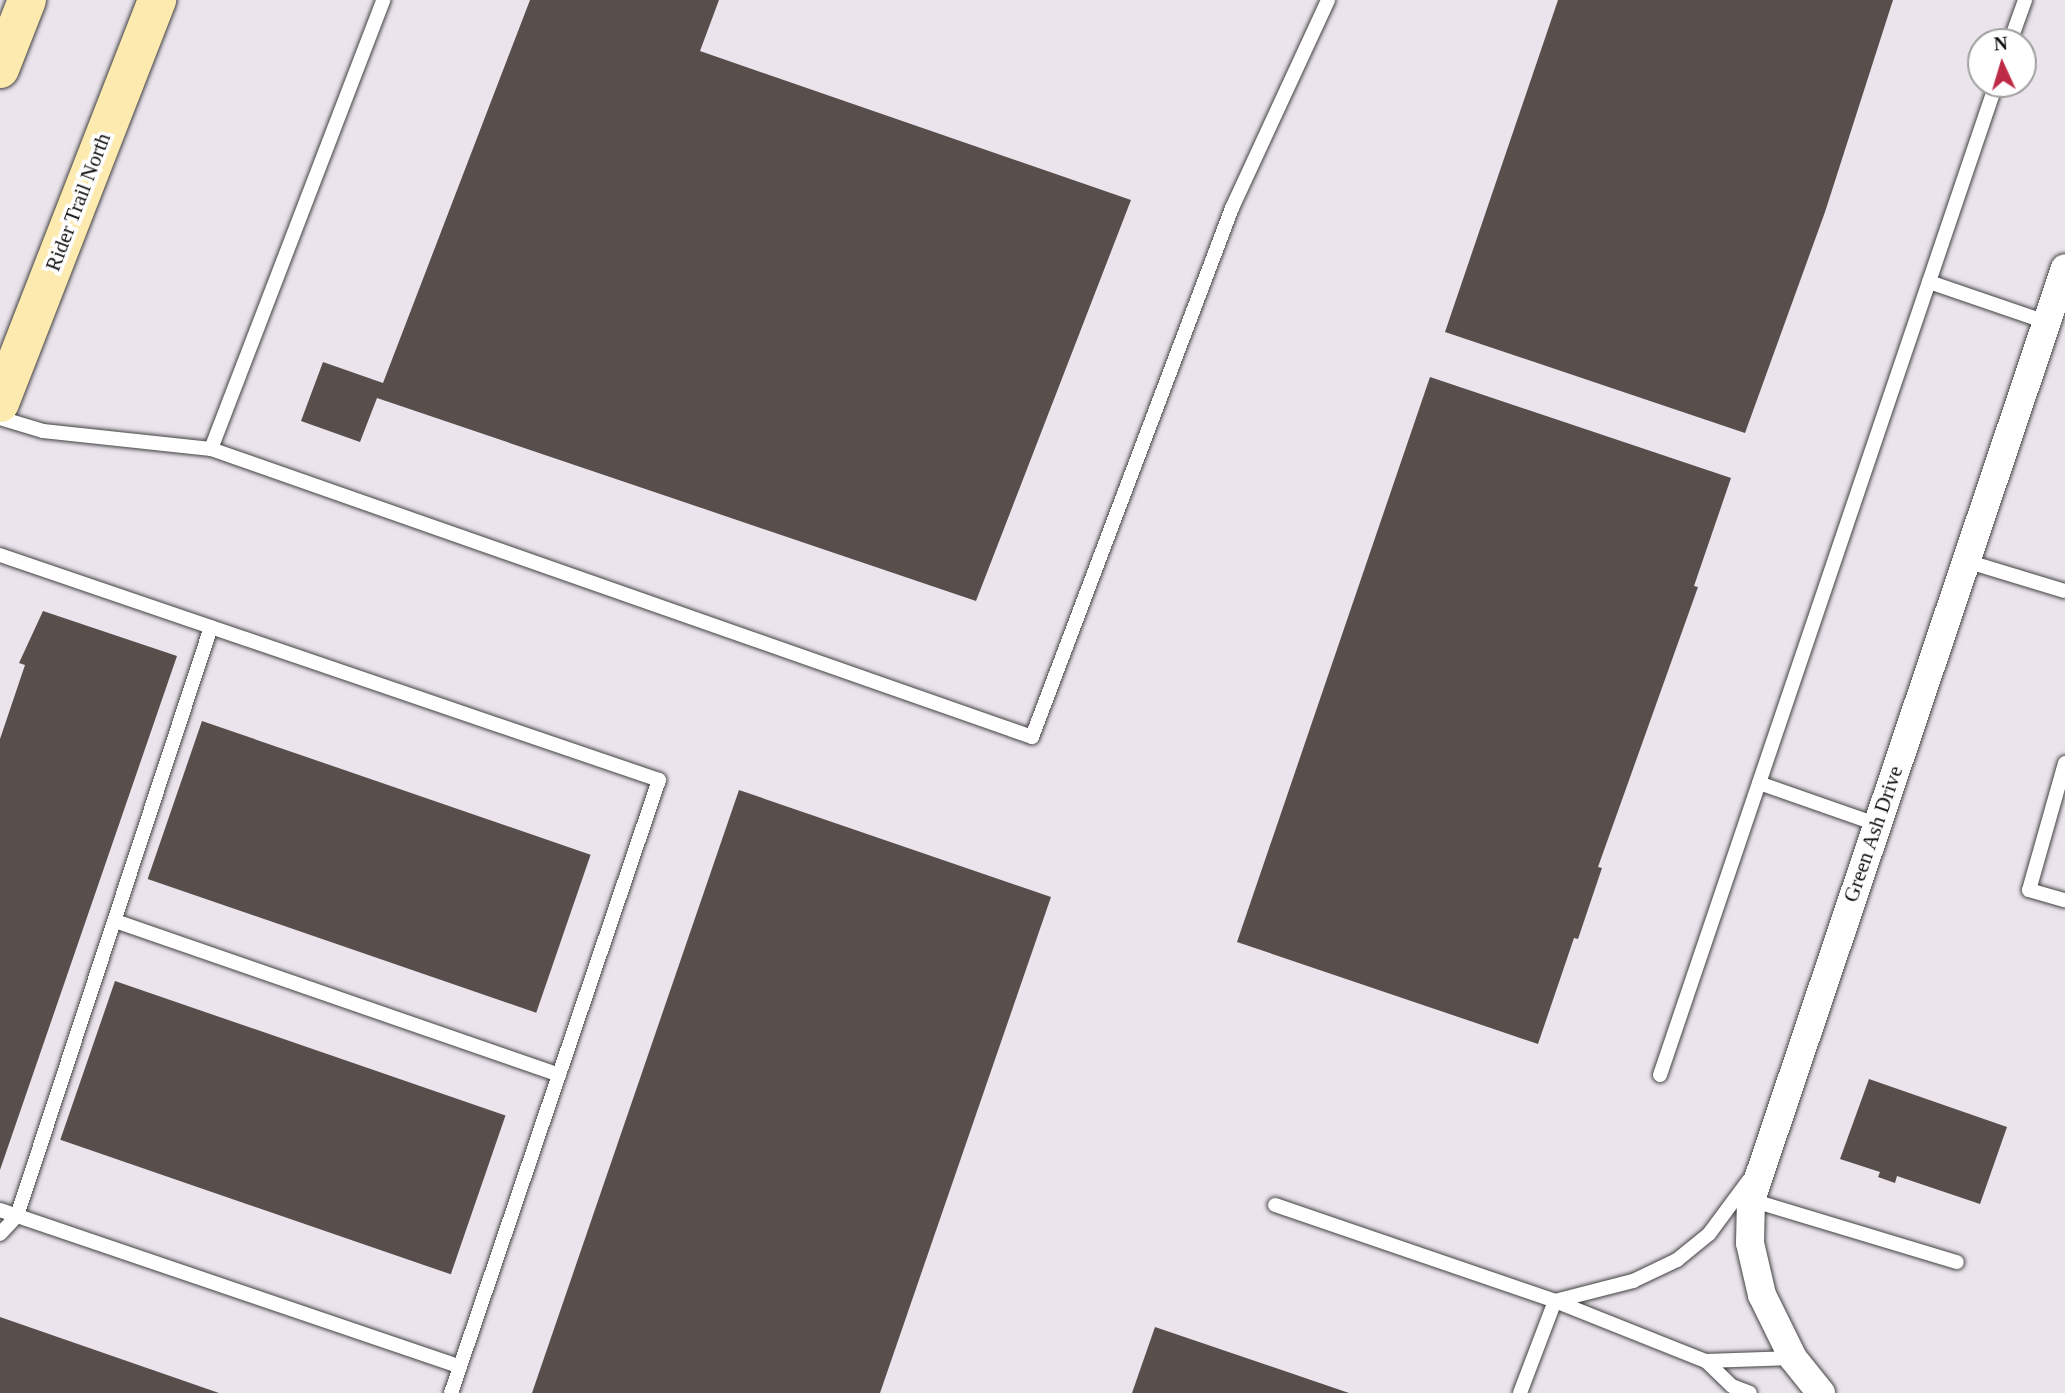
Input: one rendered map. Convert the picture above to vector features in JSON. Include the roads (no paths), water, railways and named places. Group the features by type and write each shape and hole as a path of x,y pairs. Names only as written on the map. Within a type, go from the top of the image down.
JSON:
{"street":[{"path":"0,69 27,0"},
{"name":"Rider Trail North","path":"0,403 157,0"},
{"name":"Green Ash Drive","path":"1821,1393 1793,1358 1762,1295 1750,1243 1751,1200 2065,268"}],"lane":[{"path":"211,449 383,0"},
{"path":"0,418 43,431 211,449 1032,737 1232,208 1328,0"},
{"path":"2015,28 2025,0"},
{"path":"1660,1075 1991,98"},
{"path":"1929,282 2046,322"},
{"path":"0,555 659,780 451,1393"},
{"path":"1966,561 2065,591"},
{"path":"0,1234 17,1216 211,627"},
{"path":"2065,763 2029,890 2065,900"},
{"path":"1759,783 1876,824"},
{"path":"114,921 559,1075"},
{"path":"1555,1301 1633,1281 1677,1260 1709,1234 1762,1161"},
{"path":"1751,1200 1957,1262"},
{"path":"1275,1205 1555,1301 1706,1361 1732,1386 1750,1393"},
{"path":"0,1210 460,1367"},
{"path":"1520,1393 1555,1301"},
{"path":"1706,1361 1793,1358"}]}
